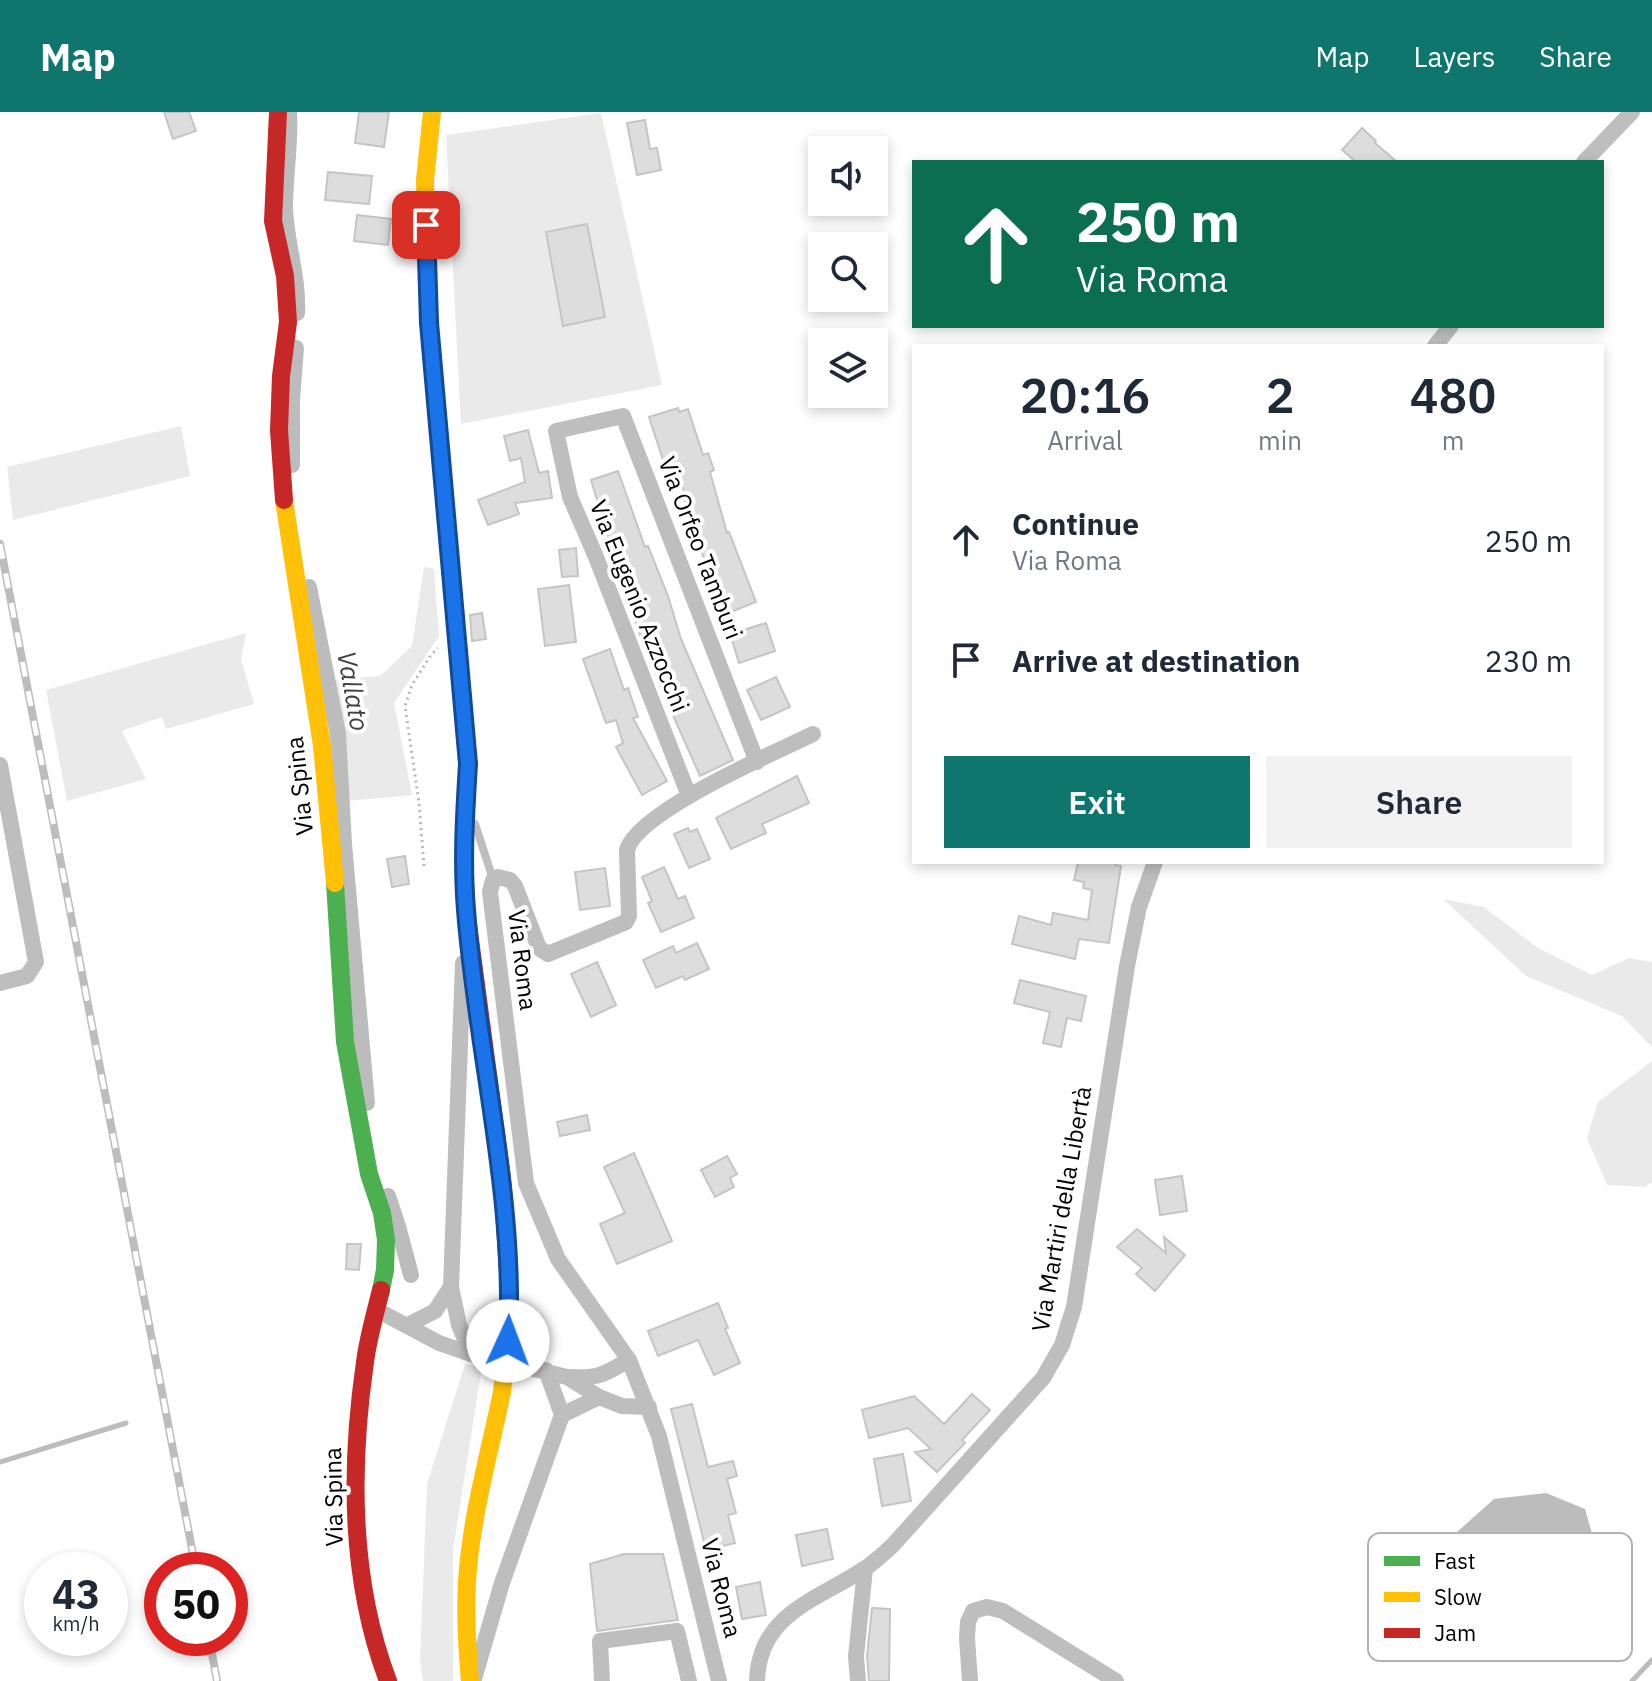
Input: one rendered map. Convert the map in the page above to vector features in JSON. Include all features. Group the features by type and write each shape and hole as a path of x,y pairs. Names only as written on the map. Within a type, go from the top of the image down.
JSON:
{"main road":[{"name":"Via Spina","path":"278,112 273,221 285,276 288,322 279,416 282,487 322,746 338,919 345,1042 369,1174 382,1213 386,1240 385,1270 365,1359 358,1421 357,1491 360,1574 374,1644 388,1681"},
{"name":"Via Roma","path":"432,112 425,180 429,323 468,764"},
{"path":"468,764 465,909 507,1236 508,1341 502,1392 476,1513 468,1571 466,1632 472,1681"}],"street":[{"path":"1586,160 1632,112"},
{"path":"1437,344 1449,328"},
{"name":"Via Orfeo Tamburi","path":"556,431 623,416 757,762"},
{"name":"Via Eugenio Azzocchi","path":"556,431 570,497 689,796"},
{"path":"493,880 503,877 515,886 543,952 554,954 626,922 630,907 627,850 630,840 642,827 689,796 813,734"},
{"path":"0,765 36,962 27,976 0,983"},
{"name":"Via Martiri della Libertà","path":"757,1681 767,1642 784,1616 865,1569 893,1545 1043,1378 1062,1345 1076,1293 1127,966 1139,907 1154,864"},
{"name":"Via Roma","path":"493,880 490,892 526,1183 558,1259 629,1360 649,1407 659,1436 719,1681"},
{"path":"465,909 451,1287 459,1325 471,1354"},
{"path":"408,1325 435,1311 451,1287"},
{"path":"377,1310 439,1343 471,1354 567,1377 599,1397 622,1406 649,1407"},
{"path":"567,1377 594,1379 629,1360"},
{"path":"472,1681 502,1583 562,1415 546,1370"},
{"path":"562,1415 599,1397"},
{"path":"858,1681 856,1656 865,1569"},
{"path":"970,1681 968,1622 973,1611 987,1607 1003,1611 1116,1681"},
{"path":"602,1681 600,1641 677,1631 689,1681"}],"lane":[{"name":"Via Roma","path":"468,764 475,829 493,880"}],"path":[{"path":"424,866 419,803 405,706 412,685 431,655 446,640 458,636"}],"shaded area":[{"path":"601,113 662,385 461,424 446,135"},
{"path":"181,426 190,476 13,520 7,467"},
{"path":"424,567 434,569 439,636 394,703 412,795 348,801 332,807 317,685 340,679 380,676 412,646"},
{"path":"246,633 241,659 254,704 166,729 162,717 122,731 146,779 67,801 46,690"},
{"path":"1443,899 1484,907 1538,948 1592,975 1629,958 1652,962 1652,1047 1622,1016 1526,976"},
{"path":"1652,1061 1652,1182 1645,1187 1607,1185 1587,1138 1598,1102"},
{"path":"465,1364 482,1367 453,1550 453,1681 423,1681 420,1661 427,1484"},
{"path":"1546,1493 1585,1509 1592,1533 1456,1533 1494,1499"}],"building":[{"path":"164,112 189,112 196,131 173,139"},
{"path":"359,112 389,112 384,147 355,143"},
{"path":"645,120 650,149 657,148 661,170 637,175 627,123"},
{"path":"1362,128 1395,160 1354,160 1342,150"},
{"path":"328,172 372,176 369,204 325,200"},
{"path":"357,215 391,219 388,245 354,241"},
{"path":"587,224 605,317 563,326 546,232"},
{"path":"678,408 679,412 688,409 703,455 708,453 714,470 710,472 727,533 756,602 726,614 691,526 674,460 664,463 649,417"},
{"path":"528,430 539,473 548,471 552,498 515,503 519,514 488,525 478,500 525,482 521,458 510,461 504,436"},
{"path":"618,471 645,547 648,546 668,596 681,639 733,760 700,776 640,635 617,565 624,562 616,540 610,542 591,480"},
{"path":"576,548 578,576 562,577 559,550"},
{"path":"569,585 576,642 545,646 538,589"},
{"path":"482,613 486,639 472,641 470,615"},
{"path":"766,623 775,651 739,663 730,634"},
{"path":"610,649 624,690 628,688 638,717 633,718 667,781 642,795 616,747 623,743 616,720 606,723 583,659"},
{"path":"776,677 790,707 761,720 747,690"},
{"path":"797,776 809,803 762,824 766,833 731,849 716,818"},
{"path":"688,828 690,832 697,829 710,859 689,868 674,834"},
{"path":"405,856 409,884 392,887 387,859"},
{"path":"1078,864 1121,866 1109,943 1079,939 1075,959 1012,944 1019,916 1051,925 1053,913 1088,920 1092,890 1083,888 1084,882 1074,880"},
{"path":"664,867 678,899 685,896 694,918 661,932 648,903 652,901 642,877"},
{"path":"605,868 610,906 580,910 575,872"},
{"path":"697,943 709,969 656,988 643,960 673,946 676,953"},
{"path":"597,962 616,1005 591,1017 571,974"},
{"path":"1020,980 1086,996 1081,1021 1067,1018 1061,1047 1043,1043 1050,1012 1014,1003"},
{"path":"587,1115 590,1130 560,1136 557,1122"},
{"path":"634,1153 672,1241 617,1264 600,1224 625,1213 604,1167"},
{"path":"727,1156 737,1174 730,1178 734,1187 715,1197 701,1170"},
{"path":"1182,1176 1187,1211 1160,1215 1155,1180"},
{"path":"1137,1229 1166,1253 1164,1237 1185,1255 1155,1291 1136,1274 1142,1268 1117,1247"},
{"path":"347,1244 361,1244 359,1270 346,1269"},
{"path":"718,1303 740,1363 714,1375 698,1340 658,1356 648,1331"},
{"path":"972,1394 990,1410 962,1440 965,1443 937,1472 915,1452 931,1449 908,1428 869,1438 862,1410 914,1396 944,1424"},
{"path":"692,1404 708,1467 733,1461 737,1476 727,1479 736,1513 728,1515 735,1543 706,1550 671,1409"},
{"path":"903,1454 911,1501 882,1506 874,1459"},
{"path":"827,1529 833,1559 802,1566 796,1535"},
{"path":"624,1554 663,1554 678,1620 597,1631 590,1564"},
{"path":"760,1582 766,1615 742,1619 736,1587"},
{"path":"872,1608 890,1609 889,1681 869,1681 867,1656"}],"waterway":[{"name":"Vallato","path":"289,112 285,207 297,313"},
{"name":"Vallato","path":"292,465 296,348"},
{"name":"Vallato","path":"309,587 338,734 344,844 367,1103"},
{"name":"Vallato","path":"388,1196 411,1275"},
{"path":"0,1462 126,1423"},
{"path":"1632,1681 1652,1660"}],"railway":[{"path":"0,544 193,1552"},
{"path":"212,1656 217,1681"}],"traffic: fast":[{"path":"335,883 345,1042 369,1174 382,1213 386,1240 381,1290"}],"traffic: slow":[{"path":"432,112 425,180 429,323 458,651"},
{"path":"284,500 322,746 335,883"},
{"path":"502,1392 508,1341"},
{"path":"470,1681 466,1619 469,1558 476,1510 502,1392"}],"traffic: jam":[{"path":"278,112 273,221 285,276 288,322 281,376 279,430 284,500"},
{"path":"458,651 468,764 464,855 466,910 502,1179 509,1287 508,1341"},
{"path":"381,1290 365,1362 356,1482 360,1564 366,1604 388,1681"}],"route":[{"path":"426,225 429,323 468,764 465,909 507,1236 508,1341"}]}
